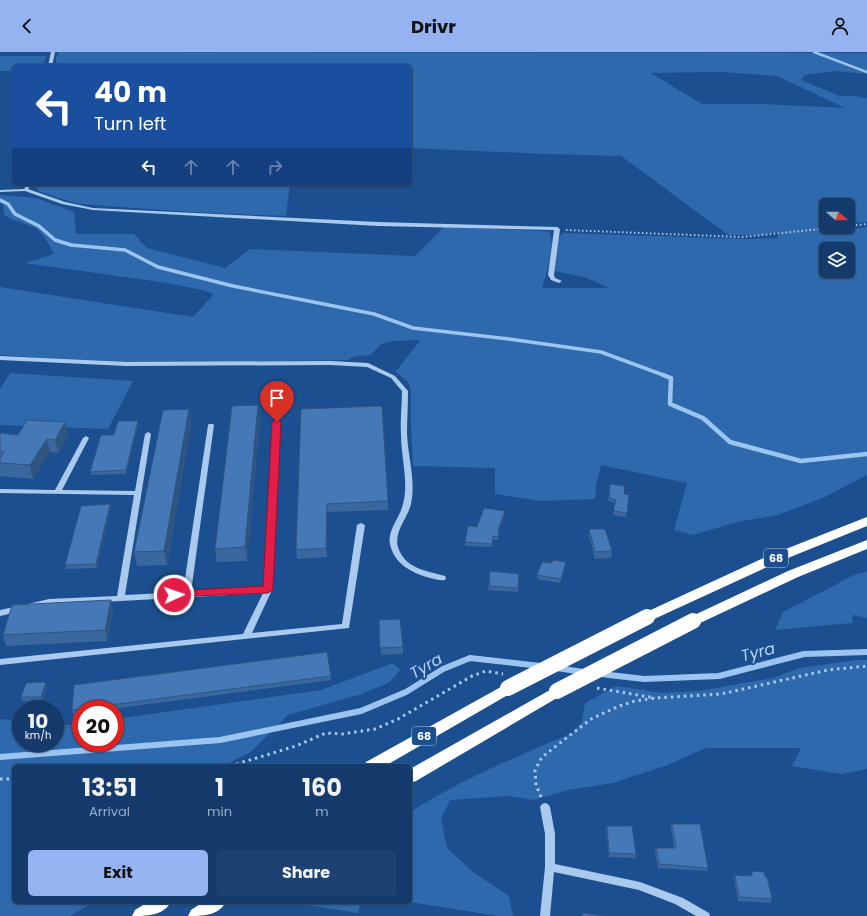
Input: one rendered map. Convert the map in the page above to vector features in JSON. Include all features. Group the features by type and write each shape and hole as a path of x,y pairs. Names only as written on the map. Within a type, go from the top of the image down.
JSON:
{"highway":[{"name":"68","path":"375,764 508,681 773,559 867,521"},
{"name":"68","path":"412,776 557,691 693,621 793,574 867,544"},
{"path":"141,916 159,904"},
{"path":"197,916 214,904"}],"street":[{"path":"50,64 53,52"},
{"path":"26,190 29,186"},
{"path":"0,191 26,190 64,203 93,209 378,224 557,229 551,275 553,279 559,281"},
{"path":"0,358 128,364 331,363 368,365 393,377 405,391 404,433 408,492 407,504 394,533 394,548 402,561 414,570 422,574 442,578"},
{"path":"246,636 268,590 277,422"},
{"path":"187,594 211,425"},
{"path":"121,598 148,434"},
{"path":"57,492 86,438"},
{"path":"0,491 138,493"},
{"path":"0,662 346,626 361,525"},
{"path":"0,613 49,602 268,590"},
{"path":"545,807 550,834 550,867 545,916"},
{"path":"550,867 640,886 680,901 705,916"}],"path":[{"path":"855,225 867,224"},
{"path":"557,229 742,237 819,230"},
{"path":"545,807 536,785 535,770 542,757 580,727 607,711 635,701 655,698 721,694 828,670 867,666"},
{"path":"237,764 274,753 326,733 342,734 375,729 398,719 472,676 486,671 508,681"},
{"path":"595,688 655,698"},
{"path":"0,779 12,778"}],"shaded area":[{"path":"59,52 867,53 867,74 835,71 805,75 801,80 840,96 867,98 867,222 855,223 855,198 819,198 819,234 855,234 855,229 867,227 867,475 825,497 778,515 737,522 693,535 674,530 687,483 601,465 596,486 595,499 541,501 495,494 495,468 413,466 411,391 408,382 395,371 420,340 393,341 381,344 371,355 356,356 348,360 135,364 0,355 0,287 193,317 214,294 167,283 25,263 54,254 37,229 4,215 3,204 0,203 0,195 36,198 74,212 76,234 134,234 147,248 225,268 250,249 415,256 444,227 549,232 551,237 551,251 542,288 609,288 587,278 555,271 559,238 563,233 747,239 777,238 780,232 761,235 728,235 621,156 412,148 412,64 56,64 56,58","holes":["721,72 777,76 845,108 762,104 702,104 651,73"]},
{"path":"0,56 46,56 44,64 12,64 12,71 0,71"},
{"path":"36,186 290,186 286,216 189,212 80,204 38,191"},
{"path":"10,373 133,381 108,429 0,425 0,389"},
{"path":"867,572 867,618 853,615 852,623 775,630 783,612 856,574"},
{"path":"867,660 867,769 841,774 792,766 801,748 706,748 665,766 613,783 568,790 534,800 508,796 450,800 441,819 447,848 473,872 509,896 513,916 498,916 412,902 412,811 469,779 572,733 582,722 585,703 616,686 662,693 699,691 773,678 799,668"},
{"path":"393,663 400,670 390,682 362,694 288,715 251,752 227,764 12,764 12,904 91,904 70,916 0,916 0,719 12,720 12,752 64,752 64,725 72,725 72,752 124,752 124,718 321,690"},
{"path":"300,904 360,904 358,913"}],"building":[{"path":"258,405 245,547 215,549 232,406"},
{"path":"382,406 388,501 327,504 326,548 296,550 301,409"},
{"path":"189,409 164,551 134,552 163,410"},
{"path":"27,420 65,422 55,440 47,439 30,465 0,463 0,458 4,452 0,451 0,433 18,435"},
{"path":"118,421 138,421 126,470 90,472 101,435 114,435"},
{"path":"610,484 625,486 624,494 629,495 627,513 613,511 616,500 609,498"},
{"path":"110,504 96,564 65,565 81,506"},
{"path":"484,508 505,511 499,527 498,537 493,536 492,544 465,542 468,526 477,527"},
{"path":"589,529 605,529 612,551 595,552"},
{"path":"553,560 566,562 561,579 537,575 542,562 552,563"},
{"path":"490,571 519,574 518,588 489,586"},
{"path":"111,600 105,630 3,635 12,605"},
{"path":"400,619 403,647 380,648 379,620"},
{"path":"327,652 331,676 124,703 124,700 73,700 74,685"},
{"path":"46,682 41,697 21,697 26,683"},
{"path":"672,824 700,824 708,868 659,864 656,848 676,848"},
{"path":"607,826 632,826 636,854 609,853"},
{"path":"752,871 764,872 765,877 767,877 772,899 739,897 735,875 752,876"},
{"path":"583,913 604,916 582,916"}],"waterway":[{"path":"814,52 867,72"},
{"path":"0,200 8,204 15,214 39,226 55,240 71,245 125,250 158,267 233,286 374,314 413,328 509,339 601,352 666,376"},
{"path":"663,375 671,378 670,404 703,418 730,442 801,461 867,454"},
{"name":"Tyra","path":"601,674 644,679 719,676 804,654 867,652"},
{"name":"Tyra","path":"0,757 220,740 361,711 406,692 443,669 470,658 540,666"},
{"name":"Tyra","path":"557,668 583,672"}],"route":[{"path":"174,595 268,590 277,422"}]}
